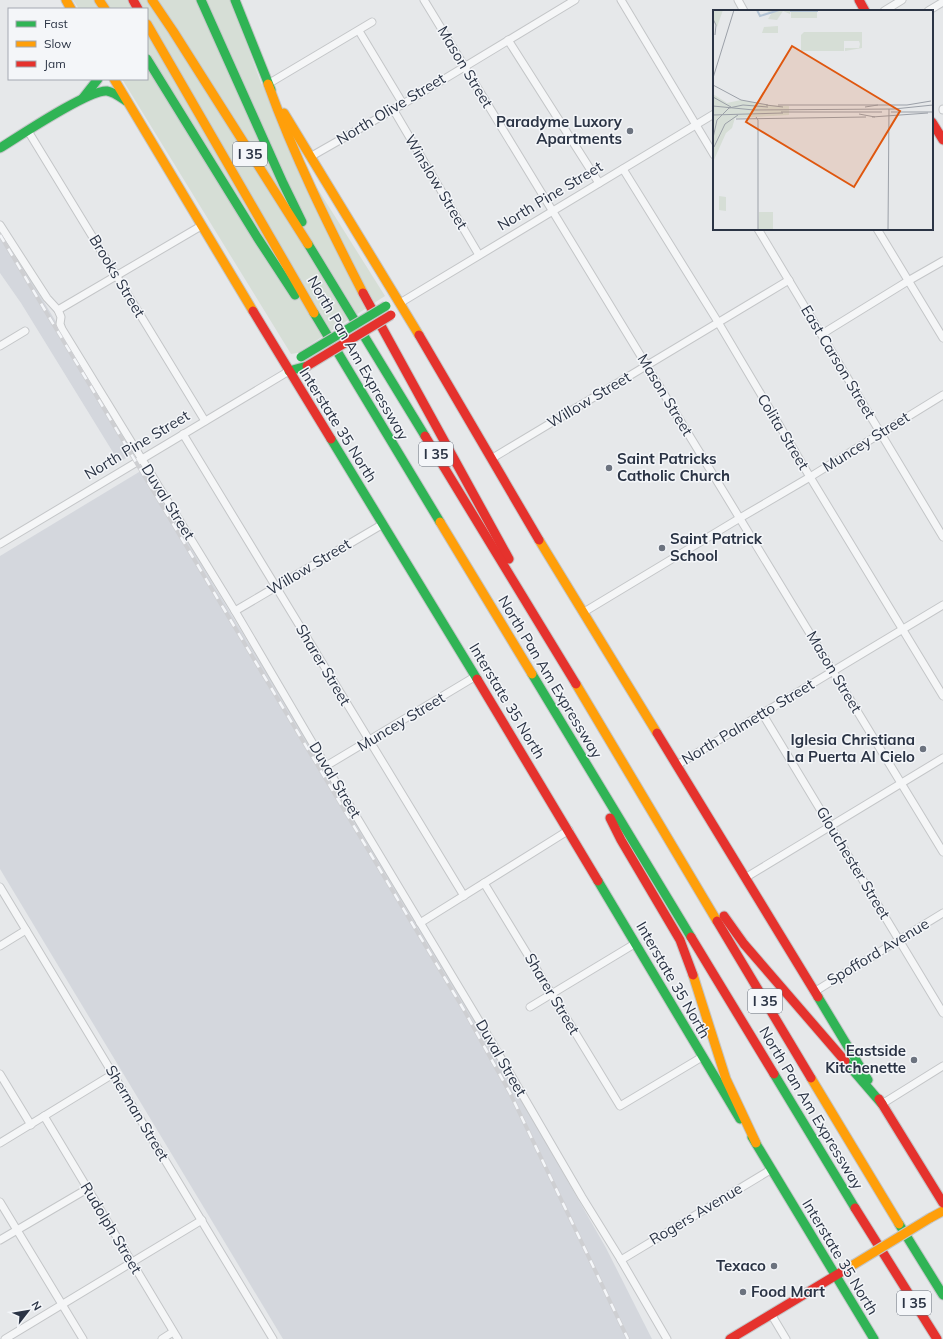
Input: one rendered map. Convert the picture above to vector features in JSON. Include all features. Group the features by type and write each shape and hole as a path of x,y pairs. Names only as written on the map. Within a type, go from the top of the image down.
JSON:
{"main road":[{"name":"North Pan Am Expressway","path":"152,0 328,276 599,722 943,1294"},
{"path":"161,0 166,8 173,31"},
{"path":"201,0 283,183 328,276"},
{"path":"859,0 864,10"},
{"path":"237,1 294,152 349,268 519,576 543,631"},
{"name":"North Pan Am Expressway","path":"148,26 353,379 891,1267 937,1339"},
{"path":"148,61 185,117 216,170 277,267 353,379"},
{"path":"148,71 216,170"},
{"path":"83,98 97,80"},
{"name":"Interstate 35 North","path":"115,80 201,226 569,830 702,1057 772,1169 874,1339"},
{"path":"268,84 310,157 400,303 491,459 943,1203"},
{"path":"0,148 83,98 105,91 113,93 128,102"},
{"path":"933,124 943,140"},
{"name":"North Pine Street","path":"289,371 301,357 386,306 400,303"},
{"name":"North Pine Street","path":"289,371 307,366 391,315 400,303"},
{"path":"558,717 621,840 680,940 699,993 726,1079 756,1143"},
{"path":"599,722 684,851 735,932 882,1104"},
{"path":"730,1339 943,1211"},
{"path":"891,1267 931,1339"}],"street":[{"name":"Mason Street","path":"424,0 943,852"},
{"name":"North Olive Street","path":"310,157 403,104 575,0"},
{"path":"621,0 713,153"},
{"path":"738,0 743,10"},
{"path":"886,10 902,0"},
{"path":"930,10 943,2"},
{"path":"268,84 372,22"},
{"path":"359,31 403,104"},
{"path":"508,40 598,183"},
{"name":"Winslow Street","path":"393,109 479,255"},
{"name":"North Pine Street","path":"400,303 713,115"},
{"name":"Brooks Street","path":"28,131 205,421"},
{"name":"Colita Street","path":"622,169 718,322 810,478 943,696"},
{"name":"Duval Street","path":"0,225 47,298 58,310 61,318 60,324 62,329 235,612 667,1339"},
{"path":"58,310 201,226"},
{"name":"East Carson Street","path":"761,230 789,280 943,537"},
{"path":"878,230 943,338"},
{"path":"822,334 943,261"},
{"name":"Willow Street","path":"491,459 789,280"},
{"path":"0,346 25,330"},
{"name":"North Pine Street","path":"0,544 289,371"},
{"name":"Muncey Street","path":"584,612 740,518 810,478 943,395"},
{"name":"Sharer Street","path":"183,434 464,896"},
{"name":"Willow Street","path":"235,612 382,524"},
{"name":"North Palmetto Street","path":"677,765 902,628 943,605"},
{"name":"Muncey Street","path":"326,766 476,676"},
{"name":"Glouchester Street","path":"762,713 943,1013"},
{"path":"745,878 943,758"},
{"path":"420,923 569,830"},
{"name":"Sharer Street","path":"484,883 620,1106 702,1057"},
{"name":"Sherman Street","path":"0,887 273,1339"},
{"name":"Spofford Avenue","path":"814,992 943,913"},
{"path":"0,946 26,930"},
{"path":"530,1007 636,943"},
{"path":"882,1104 943,1066"},
{"path":"0,1074 31,1125"},
{"path":"0,1143 113,1074"},
{"name":"Rudolph Street","path":"44,1116 178,1339"},
{"name":"Rogers Avenue","path":"621,1260 772,1169"},
{"path":"0,1240 87,1188"},
{"path":"0,1202 83,1339"},
{"path":"5,1339 202,1220"},
{"path":"771,1314 786,1339"},
{"path":"162,1339 173,1332"}],"shaded area":[{"path":"73,0 231,0 261,83 319,191 385,296 297,353 291,354 123,80 148,80 148,8 78,8"},
{"path":"0,229 135,453 119,462 21,303 0,273"},
{"path":"144,469 493,1050 606,1248 652,1339 283,1339 0,869 0,556"}],"railway":[{"path":"0,235 464,1010 510,1093 628,1339"}],"traffic: fast":[{"path":"201,0 302,222"},
{"path":"235,0 271,90"},
{"path":"148,61 257,237 295,295"},
{"path":"83,98 97,80"},
{"path":"0,148 70,105 98,92 107,91 126,101"},
{"path":"308,244 425,436"},
{"path":"301,357 386,306"},
{"path":"314,313 440,522"},
{"path":"289,371 307,366"},
{"path":"331,439 477,679"},
{"path":"532,674 691,937"},
{"path":"598,881 740,1119"},
{"path":"818,997 868,1080"},
{"path":"845,1061 882,1104"},
{"path":"774,1074 855,1208"},
{"path":"752,1137 874,1339"},
{"path":"899,1224 943,1295"}],"traffic: slow":[{"path":"66,0 70,8"},
{"path":"99,0 104,8"},
{"path":"152,0 308,244"},
{"path":"148,26 314,313"},
{"path":"115,80 253,311"},
{"path":"268,84 312,190 363,293"},
{"path":"284,113 419,335"},
{"path":"440,522 532,674"},
{"path":"539,540 657,733"},
{"path":"576,684 717,921"},
{"path":"693,975 726,1079 756,1143"},
{"path":"811,1078 899,1224"},
{"path":"930,1218 943,1211"},
{"path":"853,1265 930,1218"}],"traffic: jam":[{"path":"133,0 137,8"},
{"path":"859,0 864,10"},
{"path":"933,124 943,140"},
{"path":"363,293 509,559"},
{"path":"253,311 331,439"},
{"path":"307,366 391,315"},
{"path":"419,335 539,540"},
{"path":"425,436 576,684"},
{"path":"477,679 598,881"},
{"path":"657,733 818,997"},
{"path":"610,818 621,840 680,940 693,975"},
{"path":"724,916 744,944 845,1061"},
{"path":"717,921 811,1078"},
{"path":"691,937 774,1074"},
{"path":"879,1099 943,1203"},
{"path":"855,1208 937,1339"},
{"path":"730,1339 853,1265"}],"place":[{"name":"Paradyme Luxory Apartments","path":"630,131"},
{"name":"Saint Patricks Catholic Church","path":"609,468"},
{"name":"Saint Patrick School","path":"662,548"},
{"name":"Iglesia Christiana La Puerta Al Cielo","path":"923,749"},
{"name":"Eastside Kitchenette","path":"914,1060"},
{"name":"Texaco","path":"774,1266"},
{"name":"Food Mart","path":"743,1292"}]}
